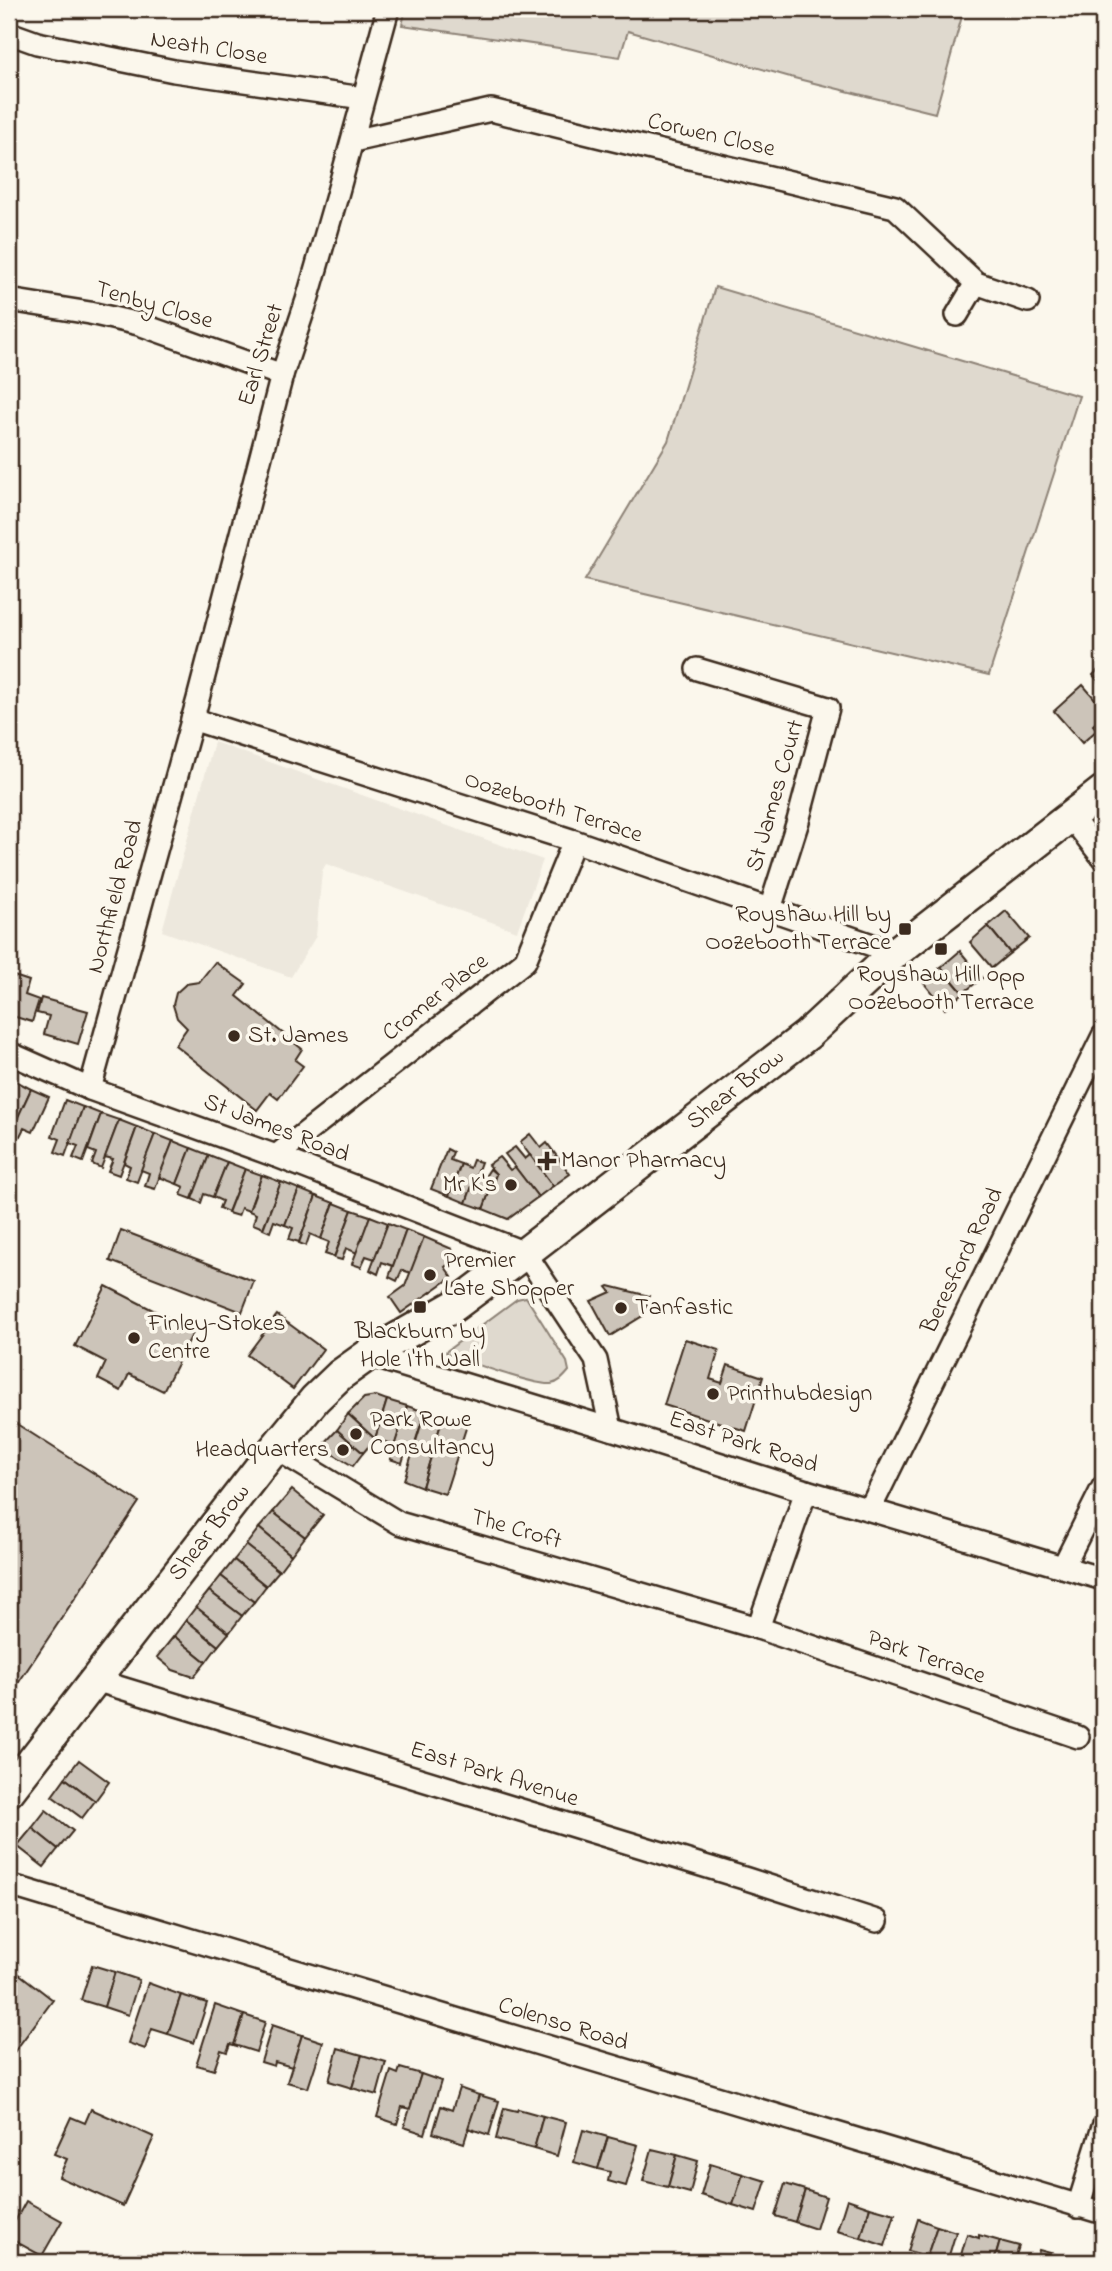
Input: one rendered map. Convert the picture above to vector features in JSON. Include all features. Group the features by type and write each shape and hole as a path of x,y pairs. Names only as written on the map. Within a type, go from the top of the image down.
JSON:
{"main road":[{"name":"Shear Brow","path":"9,1791 275,1448 315,1399 340,1375 368,1355 454,1306 525,1253 807,1035 895,953 1103,791"}],"street":[{"name":"Earl Street","path":"192,719 282,375 354,141 388,9"},
{"name":"Neath Close","path":"9,33 37,43 174,71 363,98"},
{"name":"Corwen Close","path":"354,141 491,110 895,207 976,283 1028,301"},
{"path":"957,315 976,283"},
{"name":"Tenby Close","path":"9,300 139,324 282,375"},
{"name":"St James Court","path":"697,669 828,708 798,821 769,909"},
{"name":"Oozebooth Terrace","path":"192,719 574,841 895,953"},
{"name":"Northfield Road","path":"90,1089 192,719"},
{"path":"1071,817 1103,858"},
{"name":"Cromer Place","path":"276,1156 525,961 574,841"},
{"name":"Beresford Road","path":"870,1509 1103,1036"},
{"name":"St James Road","path":"9,1053 90,1089 276,1156 525,1253"},
{"path":"525,1253 596,1360 611,1429"},
{"name":"East Park Road","path":"368,1355 806,1491 1103,1579"},
{"name":"The Croft","path":"275,1448 399,1523 758,1628"},
{"path":"1063,1567 1103,1487"},
{"path":"758,1628 806,1491"},
{"name":"Park Terrace","path":"758,1628 1078,1737"},
{"name":"East Park Avenue","path":"95,1680 877,1921"},
{"name":"Colenso Road","path":"9,1885 1103,2213"},
{"path":"1078,2207 1103,2127"}],"shaded area":[{"path":"406,9 964,9 935,113 794,78 628,31 620,57 402,25"},
{"path":"715,287 1079,396 989,675 585,580 668,441"},
{"path":"214,742 543,860 517,931 326,864 322,871 316,936 291,977 162,931"},
{"path":"526,1297 567,1362 569,1371 559,1381 542,1384 444,1353 517,1299"}],"building":[{"path":"1103,665 1103,687 1093,675"},
{"path":"1083,685 1103,708 1103,716 1093,725 1097,730 1082,743 1054,711"},
{"path":"1006,911 1029,938 1010,953 988,926"},
{"path":"988,926 1010,953 992,968 970,942"},
{"path":"960,951 982,978 963,993 941,967"},
{"name":"St. James","path":"215,962 246,984 237,996 302,1049 295,1060 303,1066 278,1099 270,1093 257,1110 175,1045 187,1028 177,1018 173,1005 176,993 186,984 199,982"},
{"path":"941,967 963,993 945,1009 923,982"},
{"path":"14,976 29,981 25,995 39,1000 32,1022 9,1015 9,994"},
{"path":"41,998 88,1011 78,1044 44,1034 49,1016 37,1013"},
{"path":"14,1080 31,1089 12,1131 9,1130 9,1092"},
{"path":"31,1089 49,1097 33,1132 24,1128 20,1136 11,1132"},
{"path":"1103,1099 1103,1117 1096,1113"},
{"path":"65,1100 83,1107 65,1156 55,1152 60,1139 52,1136"},
{"path":"83,1107 101,1114 83,1162 73,1158 78,1146 70,1143"},
{"path":"101,1114 119,1120 101,1168 92,1164 96,1153 88,1150"},
{"path":"119,1120 137,1127 119,1175 108,1171 113,1159 105,1157"},
{"path":"137,1127 155,1134 137,1182 126,1178 130,1166 124,1163"},
{"path":"155,1134 173,1141 155,1189 145,1186 149,1173 141,1170"},
{"name":"Manor Pharmacy","path":"530,1134 541,1148 547,1143 570,1174 553,1186 520,1142"},
{"path":"173,1141 191,1148 177,1184 159,1177"},
{"path":"515,1147 525,1159 530,1155 553,1186 538,1197 505,1154"},
{"path":"191,1148 209,1155 192,1199 181,1195 184,1187 177,1184"},
{"path":"447,1149 453,1152 450,1160 461,1164 449,1196 431,1189"},
{"path":"209,1155 227,1162 213,1197 204,1194 201,1203 192,1199"},
{"name":"Mr K's","path":"499,1157 510,1170 515,1167 538,1197 508,1219 483,1209 496,1174 488,1165"},
{"path":"473,1160 481,1162 466,1203 449,1196 461,1164 470,1168"},
{"path":"227,1162 245,1169 228,1212 219,1208 222,1201 213,1197"},
{"path":"245,1169 262,1175 249,1211 241,1208 238,1216 228,1213"},
{"path":"490,1169 496,1174 483,1209 466,1203 476,1175 484,1178"},
{"path":"262,1175 281,1182 263,1228 253,1224 256,1214 249,1211"},
{"path":"281,1182 299,1189 285,1225 274,1221 270,1232 263,1229"},
{"path":"299,1189 316,1196 299,1242 289,1239 293,1228 285,1225"},
{"path":"316,1196 334,1203 321,1239 310,1234 306,1246 299,1243"},
{"path":"334,1203 352,1210 334,1257 325,1254 329,1242 321,1239"},
{"path":"352,1210 370,1216 357,1253 346,1248 342,1260 334,1258"},
{"path":"370,1216 388,1223 375,1259 366,1256 361,1267 352,1264"},
{"path":"388,1223 406,1230 393,1266 382,1262 378,1274 370,1270"},
{"path":"121,1230 254,1281 242,1312 110,1261"},
{"path":"406,1230 424,1237 411,1273 402,1270 397,1281 389,1277"},
{"name":"Premier Late Shopper","path":"424,1237 452,1249 455,1259 445,1267 452,1277 401,1313 390,1297 405,1286"},
{"name":"Finley-Stokes Centre","path":"106,1286 194,1331 163,1391 129,1374 121,1391 98,1379 106,1362 75,1346"},
{"name":"Tanfastic","path":"607,1287 649,1296 644,1315 610,1336 591,1301 611,1292"},
{"path":"277,1315 323,1349 293,1389 247,1355"},
{"name":"Printhubdesign","path":"685,1339 719,1350 710,1379 722,1383 728,1365 763,1377 746,1431 664,1405"},
{"path":"376,1396 387,1400 375,1439 348,1414 364,1398"},
{"path":"387,1400 407,1406 395,1445 375,1439"},
{"path":"407,1406 425,1412 413,1449 407,1447 402,1463 390,1459"},
{"path":"425,1412 443,1417 422,1487 404,1480"},
{"name":"Park Rowe Consultancy","path":"348,1414 375,1439 363,1453 337,1430"},
{"path":"443,1417 467,1425 445,1494 422,1487"},
{"path":"9,1419 139,1502 9,1697"},
{"name":"Headquarters","path":"337,1430 363,1453 353,1466 321,1447"},
{"path":"292,1490 323,1515 305,1537 273,1512"},
{"path":"273,1512 305,1537 291,1555 259,1528"},
{"path":"259,1528 291,1555 279,1571 246,1545"},
{"path":"246,1545 279,1571 266,1586 234,1560"},
{"path":"234,1560 266,1586 254,1602 221,1576"},
{"path":"221,1576 254,1602 242,1616 209,1591"},
{"path":"209,1591 242,1616 229,1633 196,1607"},
{"path":"196,1607 229,1633 218,1646 186,1620"},
{"path":"186,1620 218,1646 206,1662 174,1636"},
{"path":"174,1636 206,1662 194,1677 173,1670 157,1657"},
{"path":"79,1760 109,1782 95,1801 65,1778"},
{"path":"65,1778 95,1801 82,1818 52,1796"},
{"path":"46,1810 73,1831 58,1849 32,1828"},
{"path":"32,1828 58,1849 44,1867 17,1846"},
{"path":"92,1965 115,1972 104,2007 81,2000"},
{"path":"9,1966 53,2000 9,2059"},
{"path":"115,1972 139,1980 128,2015 104,2007"},
{"path":"148,1983 181,1995 168,2034 152,2029 145,2049 128,2043"},
{"path":"181,1995 207,2003 194,2043 168,2034"},
{"path":"215,2005 244,2015 234,2045 230,2044 227,2052 221,2050 214,2070 196,2065"},
{"path":"244,2015 265,2022 256,2052 234,2045"},
{"path":"272,2025 302,2035 292,2067 275,2062 274,2066 261,2062"},
{"path":"302,2035 323,2042 308,2088 287,2082"},
{"path":"338,2048 362,2055 352,2088 329,2081"},
{"path":"362,2055 386,2062 377,2095 352,2088"},
{"path":"400,2068 421,2074 410,2109 402,2107 397,2124 377,2117 391,2071 398,2074"},
{"path":"421,2074 441,2081 425,2134 404,2127"},
{"path":"459,2088 479,2095 464,2143 433,2133 441,2106 452,2110"},
{"path":"479,2095 499,2101 489,2135 468,2128"},
{"path":"504,2108 543,2116 534,2149 496,2139"},
{"path":"91,2109 154,2137 123,2206 59,2177 67,2159 54,2154 71,2117 85,2123"},
{"path":"543,2116 566,2122 557,2156 534,2149"},
{"path":"583,2130 608,2137 598,2169 574,2162"},
{"path":"608,2137 638,2145 626,2186 608,2181 610,2172 598,2169"},
{"path":"652,2149 677,2155 668,2187 643,2181"},
{"path":"677,2155 698,2161 690,2193 668,2187"},
{"path":"710,2164 743,2174 733,2205 701,2195"},
{"path":"743,2174 766,2181 756,2212 733,2205"},
{"path":"785,2184 805,2190 795,2222 775,2216"},
{"path":"805,2190 826,2197 816,2229 795,2222"},
{"path":"847,2199 870,2207 861,2238 837,2231"},
{"path":"26,2201 62,2221 42,2256 9,2238 9,2232"},
{"path":"870,2207 895,2214 885,2246 861,2238"},
{"path":"918,2219 937,2226 927,2256 908,2251"},
{"path":"937,2226 956,2232 947,2262 927,2256"},
{"path":"967,2234 1000,2241 994,2262 959,2262"},
{"path":"1000,2241 1019,2246 1014,2262 994,2262"},
{"path":"1039,2250 1065,2257 1063,2262 1036,2262"},
{"path":"1065,2257 1082,2262 1063,2262"}],"place":[{"name":"Royshaw Hill by Oozebooth Terrace","path":"905,929"},
{"name":"Royshaw Hill opp Oozebooth Terrace","path":"941,949"},
{"name":"St. James","path":"234,1036"},
{"name":"Manor Pharmacy","path":"547,1161"},
{"name":"Mr K's","path":"511,1185"},
{"name":"Premier Late Shopper","path":"430,1275"},
{"name":"Blackburn by Hole I'th Wall","path":"420,1307"},
{"name":"Tanfastic","path":"621,1308"},
{"name":"Finley-Stokes Centre","path":"134,1338"},
{"name":"Printhubdesign","path":"713,1394"},
{"name":"Park Rowe Consultancy","path":"356,1434"},
{"name":"Headquarters","path":"343,1450"}]}
